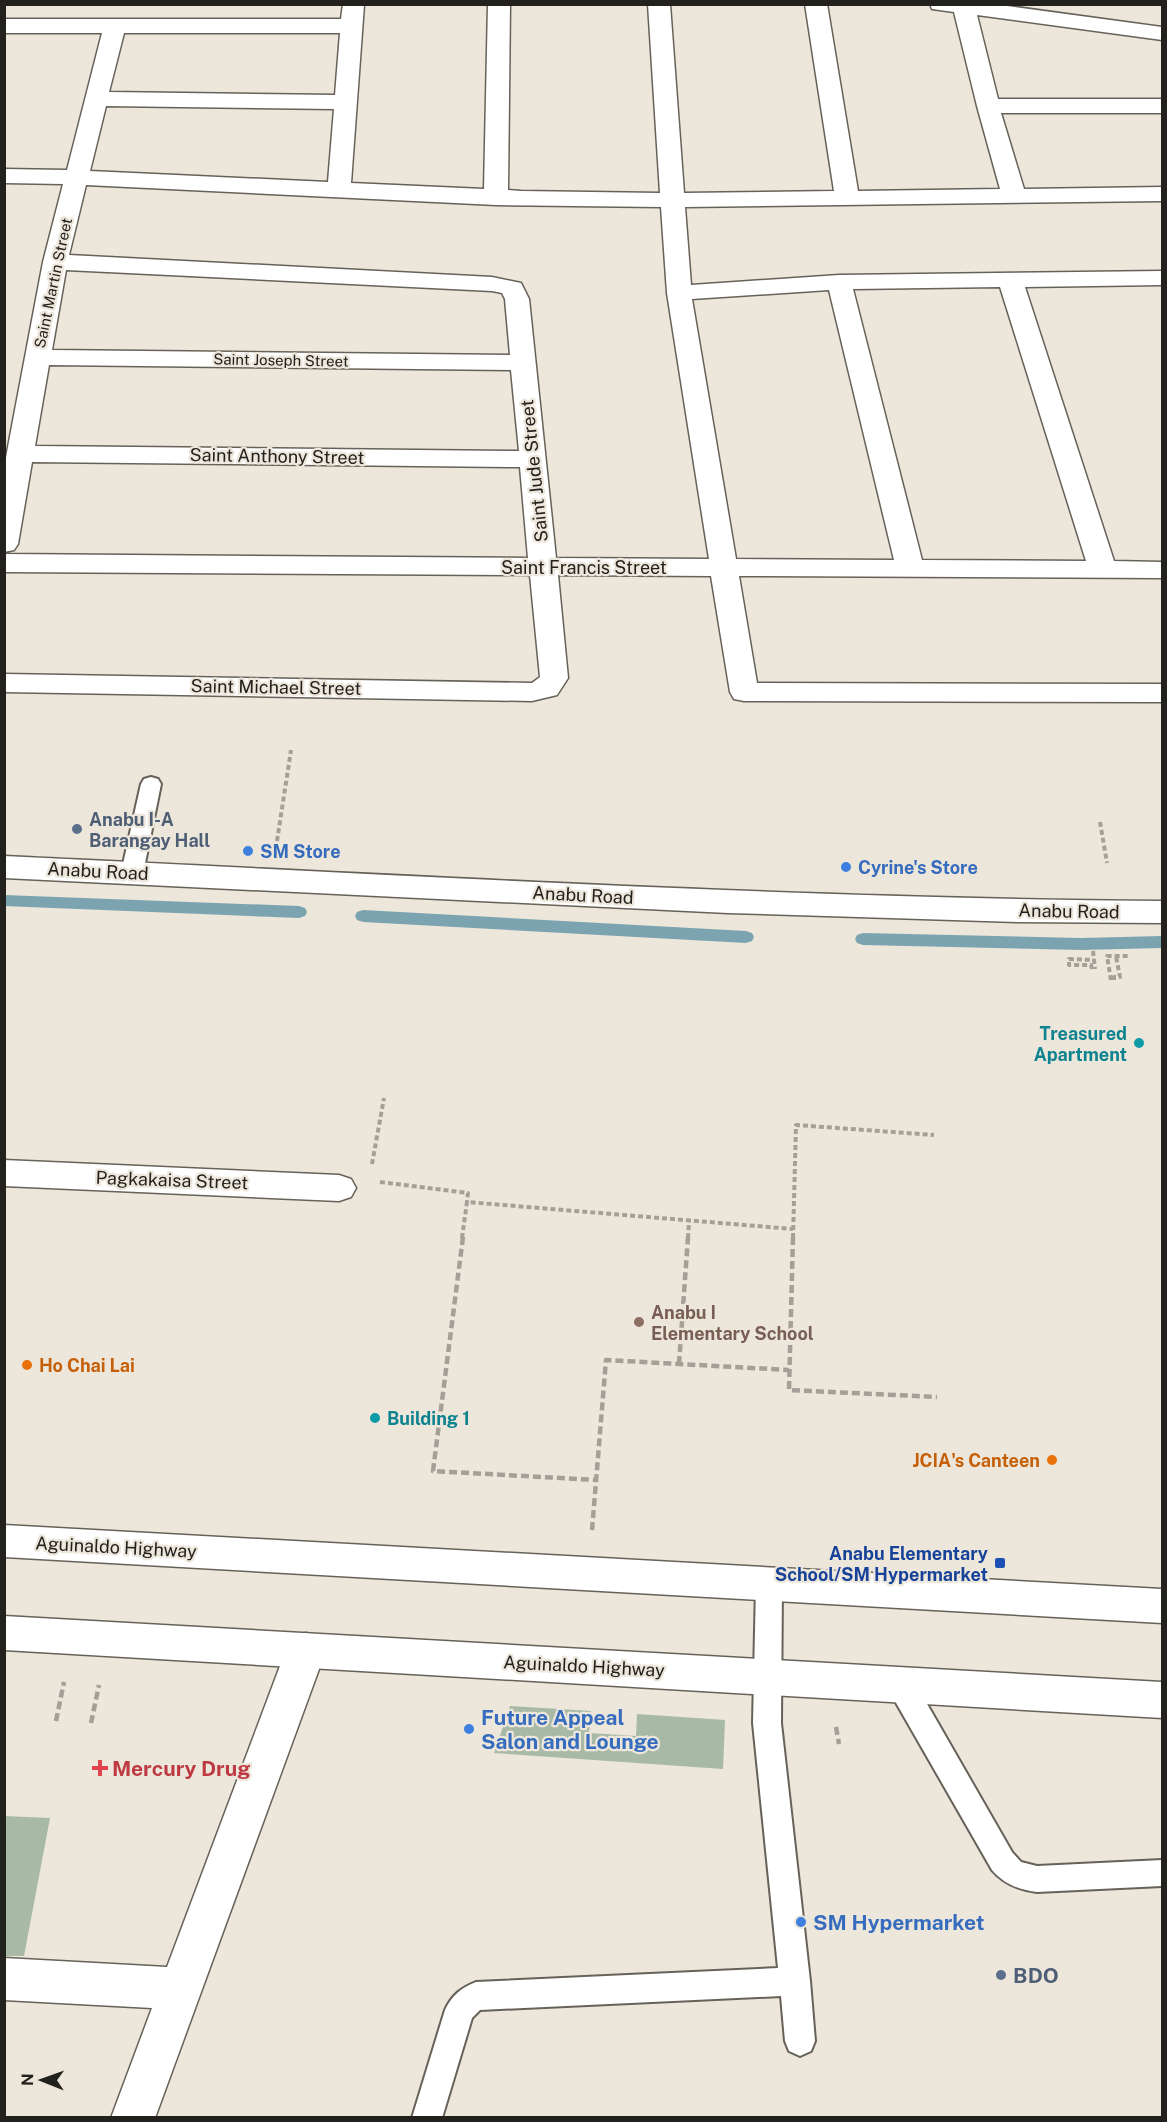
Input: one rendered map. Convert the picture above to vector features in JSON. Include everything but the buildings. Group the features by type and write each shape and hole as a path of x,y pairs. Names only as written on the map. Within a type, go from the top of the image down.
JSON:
{"main road":[{"path":"496,198 499,4"},
{"path":"659,4 679,293 744,692 1162,693"},
{"path":"816,4 847,197"},
{"path":"940,4 1162,33"},
{"path":"964,8 988,106 1014,196"},
{"path":"4,26 115,26 352,15 339,189"},
{"name":"Saint Martin Street","path":"4,544 55,262 115,26"},
{"path":"96,99 345,102"},
{"path":"988,106 1162,106"},
{"path":"4,176 76,177 496,198 673,200 1162,194"},
{"name":"Saint Jude Street","path":"55,262 492,284 512,288 517,299 554,678 547,688"},
{"path":"679,293 838,282 1162,278"},
{"path":"1010,280 1103,570"},
{"path":"838,282 910,569"},
{"name":"Saint Joseph Street","path":"38,357 523,363"},
{"name":"Saint Anthony Street","path":"21,454 533,459"},
{"name":"Saint Francis Street","path":"4,563 1162,570"},
{"name":"Saint Michael Street","path":"4,682 532,692 547,688"},
{"name":"Anabu Road","path":"4,867 680,899 989,910 1162,912"},
{"name":"Pagkakaisa Street","path":"4,1173 354,1184"},
{"name":"Aguinaldo Highway","path":"4,1541 1162,1606"},
{"name":"Aguinaldo Highway","path":"4,1633 1162,1700"},
{"path":"133,2118 306,1650"},
{"path":"4,1980 181,1989"}],"lane":[{"path":"132,873 151,784"},
{"path":"769,1584 767,1723 800,2041"},
{"path":"901,1685 1002,1861 1011,1871 1024,1877 1043,1879 1162,1873"},
{"path":"427,2118 460,2010 466,2002 476,1996 795,1981"}],"path":[{"path":"271,878 291,750"},
{"path":"1100,822 1107,863"},
{"path":"1093,950 1094,960 1094,969 1091,965 1069,965 1069,959 1094,960"},
{"path":"1116,956 1120,977 1114,976 1112,980 1107,956 1116,956 1130,956"},
{"path":"371,1171 384,1098"},
{"path":"934,1135 796,1125 789,1390 937,1397"},
{"path":"354,1184 468,1194 433,1471 596,1480"},
{"path":"467,1202 793,1229"},
{"path":"680,1364 688,1221"},
{"path":"592,1524 606,1360 789,1370"},
{"path":"56,1721 66,1673"},
{"path":"91,1723 100,1675"},
{"path":"835,1720 839,1744"}],"green space":[{"path":"510,1706 591,1711 589,1733 636,1736 637,1714 725,1720 723,1769 494,1753"},
{"path":"4,1816 50,1818 24,1956 5,1956"}],"waterway":[{"path":"4,900 299,912"},
{"path":"363,916 746,937"},
{"path":"863,939 1081,944 1162,942"}],"place":[{"name":"Anabu I-A Barangay Hall","path":"77,829"},
{"name":"SM Store","path":"248,851"},
{"name":"Cyrine's Store","path":"846,867"},
{"name":"Treasured Apartment","path":"1139,1043"},
{"name":"Anabu I Elementary School","path":"639,1322"},
{"name":"Ho Chai Lai","path":"27,1365"},
{"name":"Building 1","path":"375,1418"},
{"name":"JCIA's Canteen","path":"1052,1460"},
{"name":"Anabu Elementary School/SM Hypermarket","path":"1000,1563"},
{"name":"Future Appeal Salon and Lounge","path":"469,1729"},
{"name":"Mercury Drug","path":"100,1768"},
{"name":"SM Hypermarket","path":"801,1922"},
{"name":"BDO","path":"1001,1975"}]}
